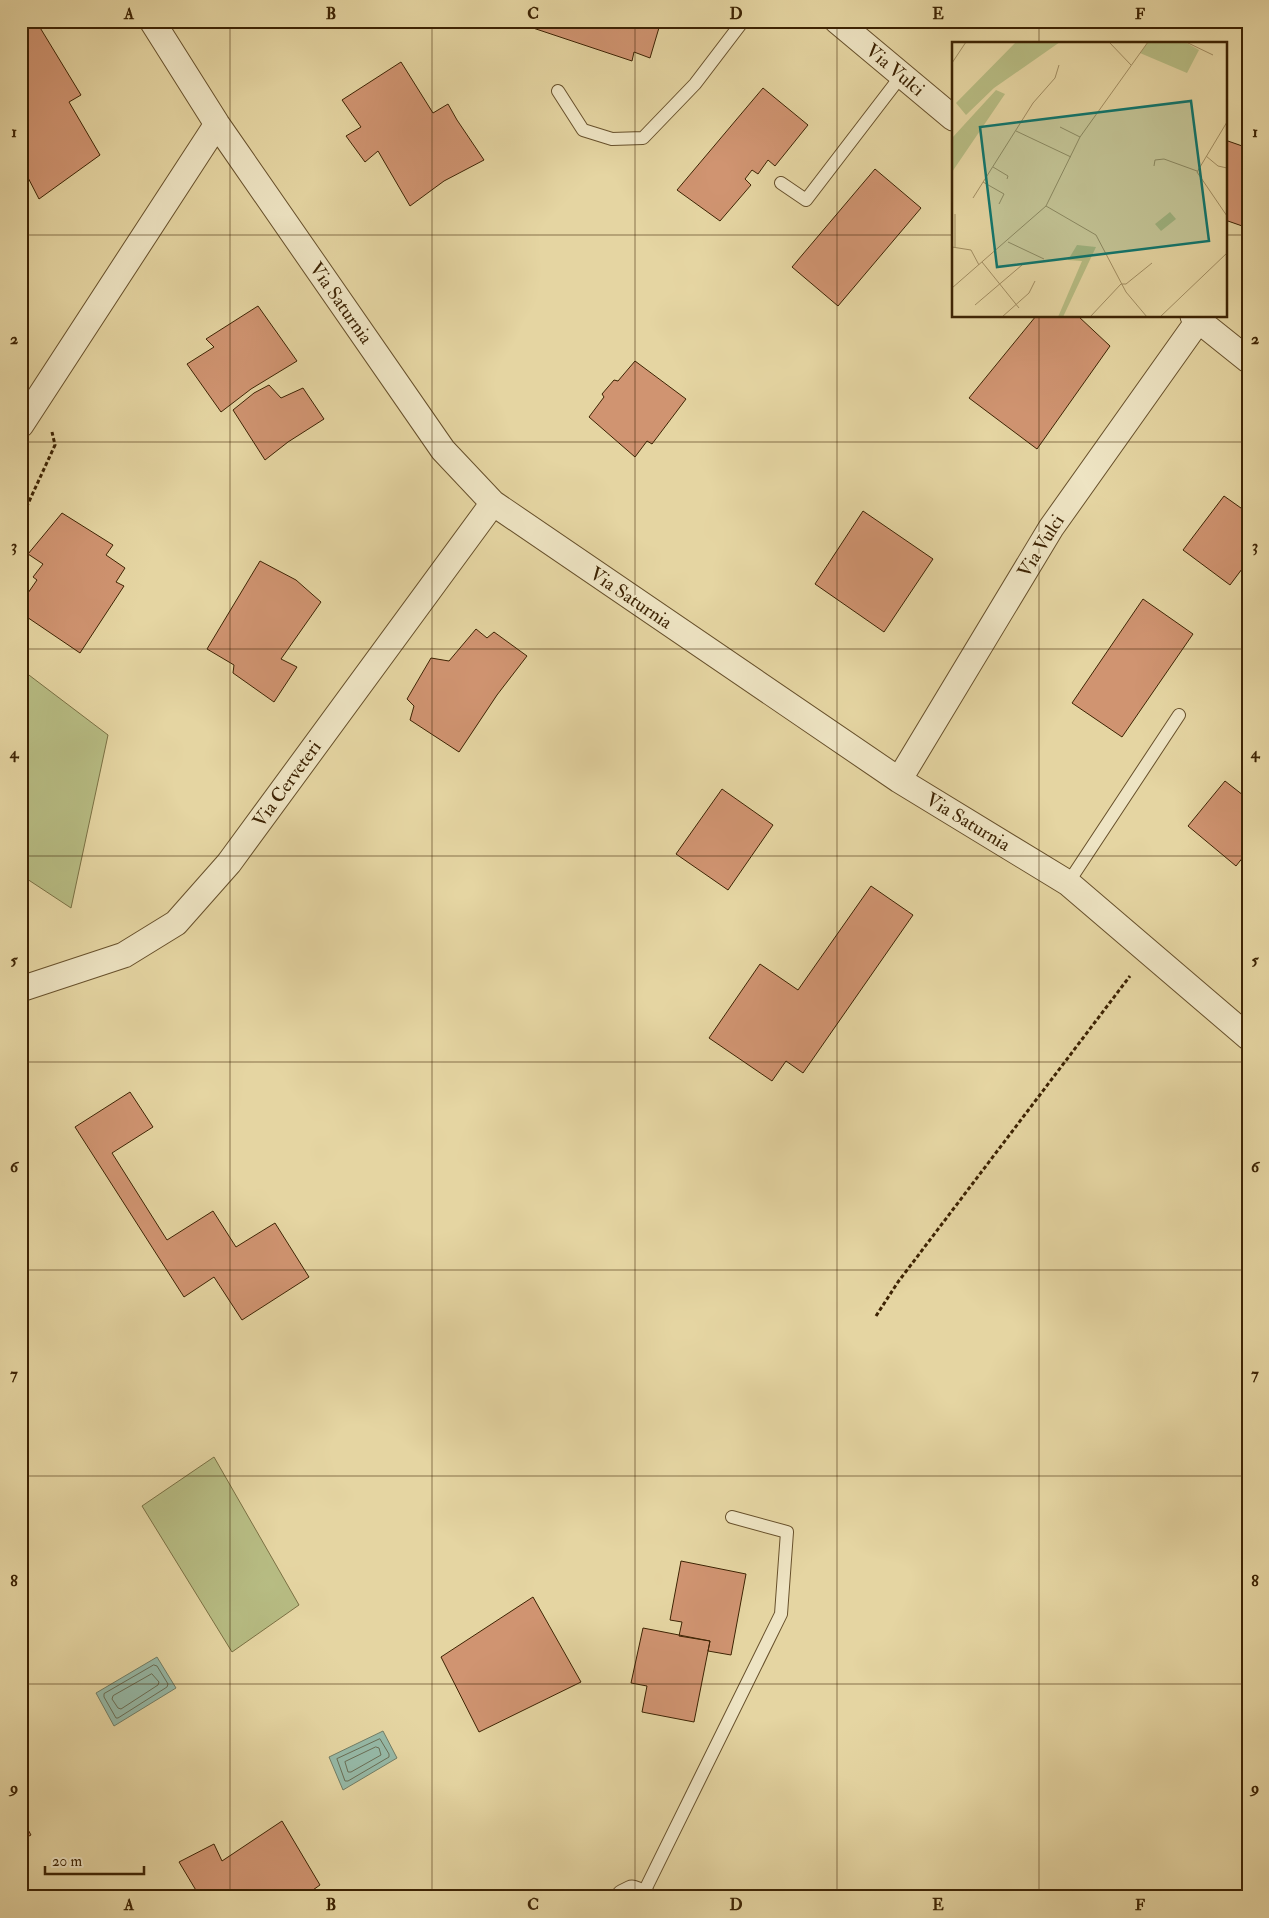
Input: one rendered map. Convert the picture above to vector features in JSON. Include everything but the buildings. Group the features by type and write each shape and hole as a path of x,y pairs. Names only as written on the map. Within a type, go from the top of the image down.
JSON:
{"street":[{"name":"Via Saturnia","path":"152,21 217,124 443,450 493,503 899,780 1068,883 1248,1037"},
{"name":"Via Vulci","path":"837,21 952,117"},
{"path":"21,425 217,124"},
{"name":"Via Vulci","path":"899,780 1051,528 1196,319 1248,360"},
{"name":"Via Cerveteri","path":"21,988 124,955 176,923 229,863 493,503"},
{"path":"624,1897 632,1893 642,1897"}],"lane":[{"path":"558,90 583,130 612,139 643,138 695,84 743,21"},
{"path":"781,183 806,200 901,76"},
{"path":"1068,883 1180,715"},
{"path":"642,1897 781,1614 787,1532 732,1516"}],"path":[{"path":"21,519 55,445 43,392"},
{"path":"876,1316 898,1282 1148,953"}],"green space":[{"path":"21,669 108,735 71,908 21,875"},
{"path":"214,1457 299,1605 232,1652 142,1506"}],"water":[{"path":"157,1657 176,1688 114,1726 96,1693"},
{"path":"383,1731 397,1758 343,1790 329,1757"}]}
